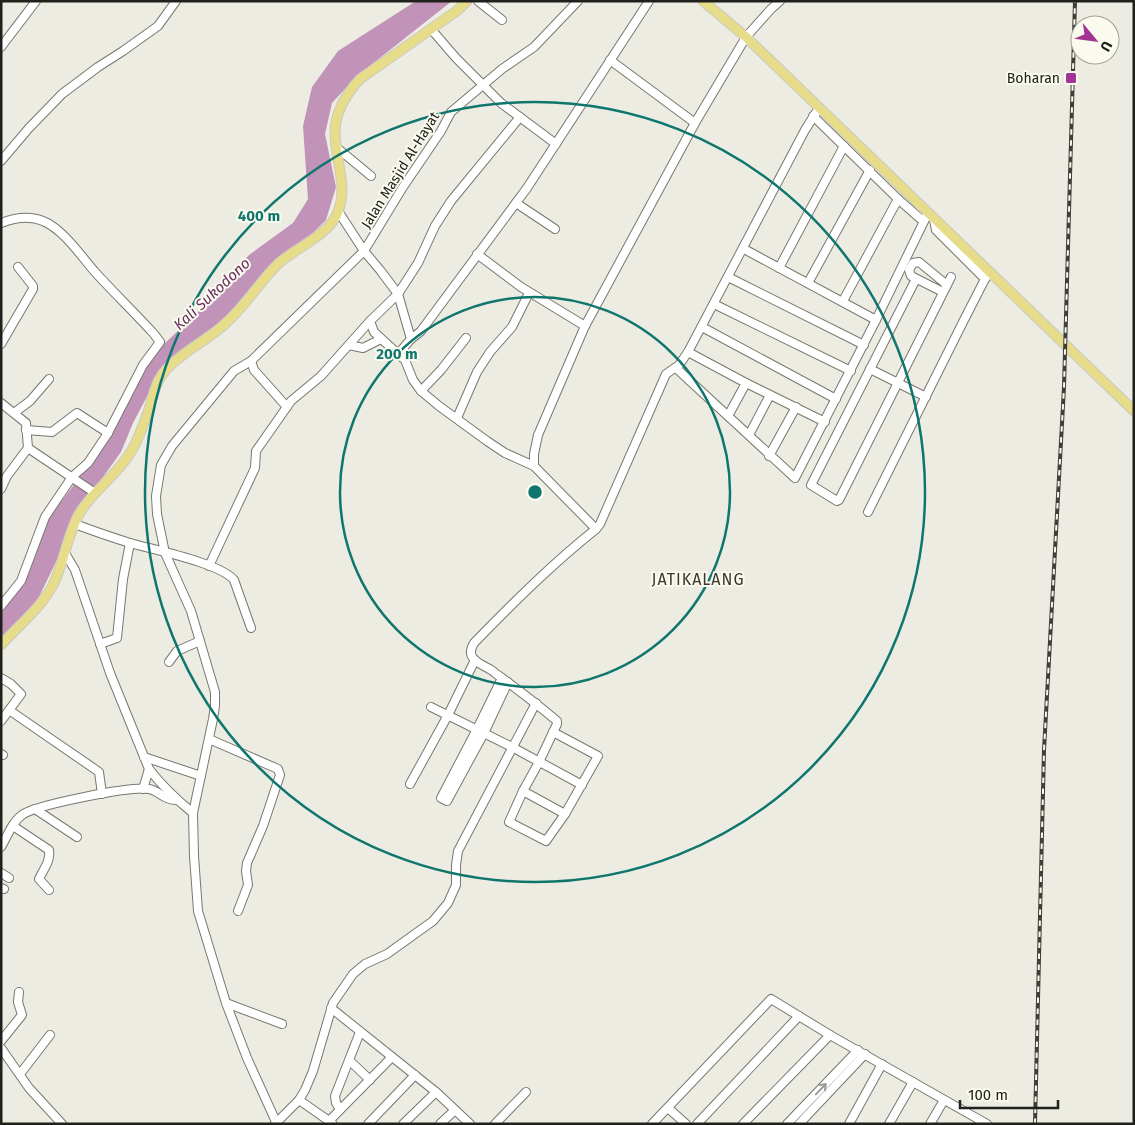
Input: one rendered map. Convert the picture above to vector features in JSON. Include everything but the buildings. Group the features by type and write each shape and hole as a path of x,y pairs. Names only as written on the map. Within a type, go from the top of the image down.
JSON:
{"main road":[{"path":"1,645 34,613 53,585 75,524 94,492 122,465 132,449 158,383 165,371 185,353 203,342 227,323 271,271 293,252 327,228 338,211 341,202 342,185 336,147 336,124 340,108 353,86 360,79 458,10 467,1"},
{"path":"703,1 746,38 820,108 988,276 1134,411"}],"street":[{"path":"1,47 36,1"},
{"path":"1,161 62,94 158,26 176,1"},
{"path":"478,1 502,20"},
{"name":"Jalan Masjid Al-Hayat","path":"276,1123 247,1058 226,1003 198,911 193,813 215,706 215,692 191,610 165,554 157,514 156,496 161,465 172,446 234,371 252,361 277,334 364,251 403,187 441,132 451,112 502,69 534,47 578,1"},
{"path":"398,354 421,331 516,202 556,144 648,1"},
{"path":"534,466 534,454 538,435 585,326 695,123 746,38 780,1"},
{"path":"431,29 483,85 520,117 556,144"},
{"path":"610,60 695,123"},
{"path":"504,830 539,762 557,721 536,703 475,660 470,652 474,643 518,598 562,556 596,529 657,390 666,374 676,368 688,352 813,116 820,108"},
{"path":"676,368 795,478 928,218 898,199 813,116"},
{"path":"209,566 255,468 255,453 290,401 321,376 370,321 398,294 426,248 435,226 454,197 520,117"},
{"path":"779,268 844,146"},
{"path":"336,147 371,176"},
{"path":"808,283 870,170"},
{"path":"843,301 898,199"},
{"path":"516,202 554,229"},
{"path":"338,211 364,251 398,294 411,339"},
{"path":"1,223 29,218 42,221 54,228 83,256 94,271 160,340 159,345 148,357 135,378 108,433 88,463 73,478 46,517 22,581 1,606"},
{"path":"744,249 876,320"},
{"path":"477,254 529,293 585,326"},
{"path":"919,262 947,285 916,279 910,276 909,270 913,263 919,262"},
{"path":"1,344 33,289 33,286 18,267"},
{"path":"868,512 988,276"},
{"path":"728,277 864,345"},
{"path":"916,279 812,485 813,488 838,501 947,285"},
{"path":"457,418 477,372 490,352 512,326 529,293"},
{"path":"714,304 851,370"},
{"path":"370,321 374,332 405,360 412,380 421,391 505,453 534,466 596,529"},
{"path":"702,327 836,399"},
{"path":"349,344 364,348 381,338"},
{"path":"421,391 441,370 466,338"},
{"path":"688,352 825,422"},
{"path":"252,361 254,370 287,407"},
{"path":"870,369 926,398"},
{"path":"14,413 30,402 49,379"},
{"path":"728,416 746,383"},
{"path":"749,436 770,395"},
{"path":"1,403 24,422 28,448 7,476 1,489"},
{"path":"769,456 796,407"},
{"path":"26,430 52,432 77,413 108,433"},
{"path":"28,448 94,492"},
{"path":"75,524 229,574 234,580 251,628"},
{"path":"100,644 117,638 123,579 130,543"},
{"path":"66,553 75,570 110,673 149,768 176,800 193,813"},
{"path":"168,662 177,651 200,641"},
{"path":"410,784 448,715 475,660"},
{"path":"1,678 11,684 21,694 1,721"},
{"path":"480,731 441,798 447,801 505,680"},
{"path":"276,1123 299,1100 313,1071 331,1008 336,997 353,974 365,964 388,954 433,921 448,903 456,885 458,851 536,703"},
{"path":"431,707 512,747 582,786"},
{"path":"9,710 99,772 102,794"},
{"path":"509,822 546,841 582,786 597,756 553,732"},
{"path":"209,738 262,760 280,771 263,826 247,863 248,885 238,911"},
{"path":"144,757 202,776"},
{"path":"143,790 149,768"},
{"path":"1,847 19,816 35,809 102,794 148,789 165,799 176,800"},
{"path":"523,792 565,814"},
{"path":"35,809 77,837"},
{"path":"12,826 50,850 51,853 48,861 39,879 49,890"},
{"path":"1,874 9,878"},
{"path":"1,1041 22,1016 23,1013 18,1002 19,992"},
{"path":"652,1124 770,999 987,1124"},
{"path":"226,1003 282,1024"},
{"path":"331,1008 436,1092 470,1124"},
{"path":"697,1124 799,1016"},
{"path":"340,1110 335,1096 360,1032"},
{"path":"20,1074 50,1035"},
{"path":"743,1124 830,1035"},
{"path":"1,1048 29,1088 62,1124"},
{"path":"787,1124 861,1052"},
{"path":"800,1124 861,1052"},
{"path":"299,1100 331,1122 340,1110 392,1057"},
{"path":"349,1060 370,1080"},
{"path":"849,1124 882,1064"},
{"path":"368,1124 415,1076"},
{"path":"889,1124 912,1082"},
{"path":"403,1124 436,1092"},
{"path":"495,1124 526,1092"},
{"path":"930,1124 944,1100"},
{"path":"668,1108 686,1124"},
{"path":"440,1124 455,1110"},
{"path":"846,1124 854,1115"},
{"path":"967,1124 972,1115"}],"shaded area":[{"path":"416,1 452,1 357,76 332,103 325,134 336,187 326,220 307,239 271,267 222,321 172,361 152,387 133,423 121,452 85,502 38,599 22,620 1,642 1,609 19,590 46,522 79,478 149,358 195,315 249,255 293,223 308,199 303,126 312,87 338,51"}],"railway":[{"path":"1035,1124 1044,750 1064,387 1075,1"}],"place":[{"name":"Boharan","path":"1071,78"}],"district":[{"name":"JATIKALANG","path":"698,579"}],"water label":[{"name":"Kali Sukodono","path":"212,294"}]}
